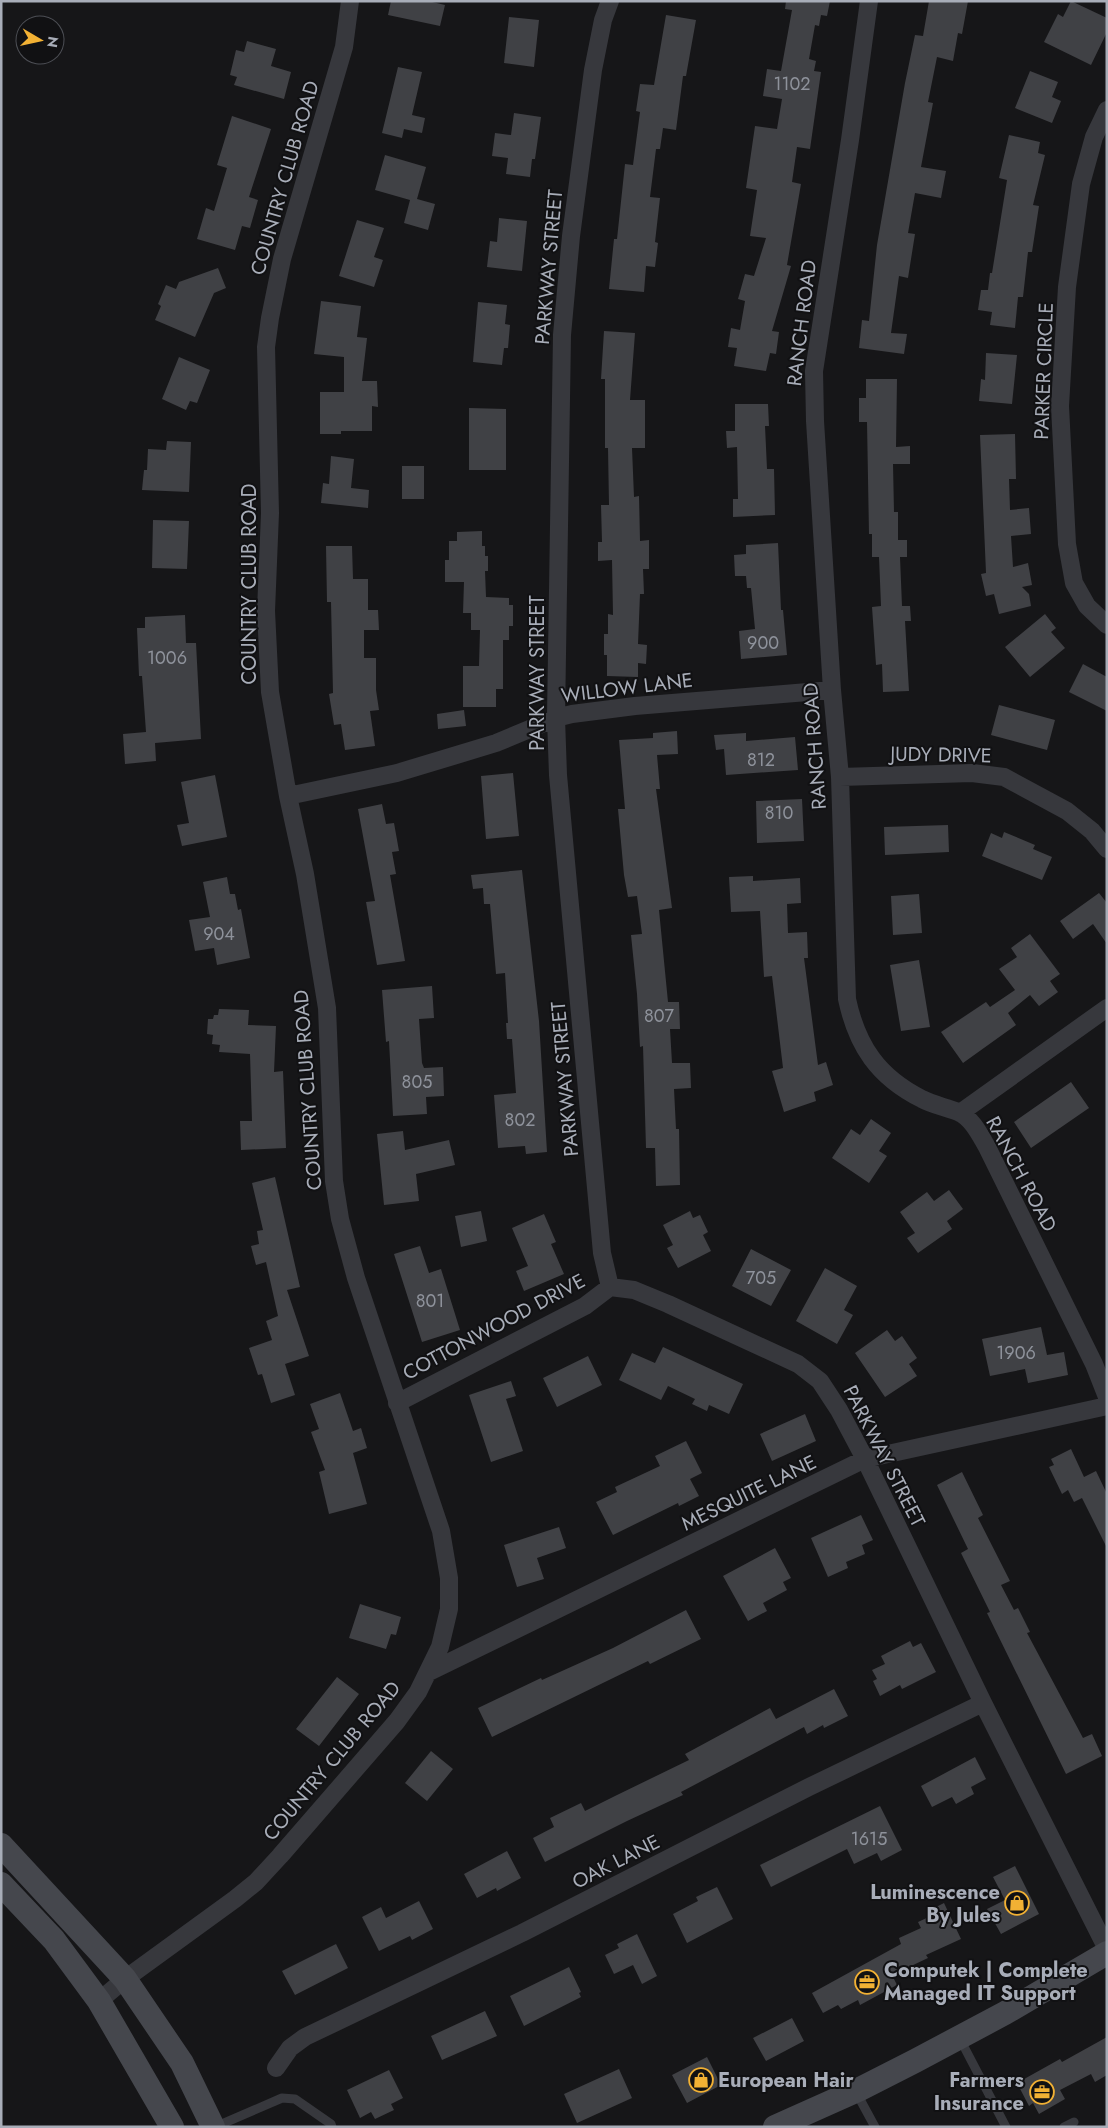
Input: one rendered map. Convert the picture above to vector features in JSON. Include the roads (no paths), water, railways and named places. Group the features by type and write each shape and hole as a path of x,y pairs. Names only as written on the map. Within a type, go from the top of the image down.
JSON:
{"street":[{"name":"COUNTRY CLUB ROAD","path":"99,2001 125,1979 256,1882 397,1720 418,1692 440,1647 449,1609 449,1578 441,1531 354,1272 340,1219 334,1180 327,1008 305,874 288,796 271,696 266,611 270,513 266,353 270,318 282,259 335,83 344,47 350,1"},
{"name":"PARKWAY STREET","path":"610,1 603,20 593,70 571,236 562,335 556,718 558,775 602,1254 610,1287 634,1290 656,1299 798,1364 820,1381 839,1410 865,1459 983,1703 1107,1951"},
{"name":"RANCH ROAD","path":"869,1 850,140 814,372 815,421 832,690 840,777 847,999 857,1034 874,1063 885,1075 900,1087 923,1100 960,1113 974,1126 987,1147 1100,1361 1107,1397"},
{"name":"PARKER CIRCLE","path":"1107,110 1094,138 1081,184 1067,287 1060,406 1068,544 1074,583 1087,606 1107,625"},
{"name":"WILLOW LANE","path":"288,796 420,766 496,743 556,718 635,706 832,690"},
{"name":"JUDY DRIVE","path":"840,777 972,774 1004,777 1067,811 1092,831 1107,849"},
{"path":"960,1113 1107,1008"},
{"name":"COTTONWOOD DRIVE","path":"397,1403 585,1306 610,1287"},
{"name":"MESQUITE LANE","path":"429,1672 865,1459 1107,1406"},
{"name":"OAK LANE","path":"276,2068 290,2048 304,2037 522,1933 809,1786 983,1703"},
{"path":"1,1845 125,1979 182,2063 214,2127"},
{"path":"1,1884 54,1940 99,2001 170,2126"},
{"path":"775,2127 855,2091 1005,2013 1107,1951"}],"lane":[{"path":"959,2037 1006,2127"},
{"path":"855,2091 875,2127"},
{"path":"214,2127 282,2098 295,2099 331,2124 332,2127"},
{"path":"1064,2127 1074,2122"}],"place":[{"name":"Luminescence By Jules","path":"1017,1903"},
{"name":"Computek | Complete Managed IT Support","path":"867,1982"},
{"name":"European Hair","path":"701,2080"},
{"name":"Farmers Insurance","path":"1042,2092"}]}
